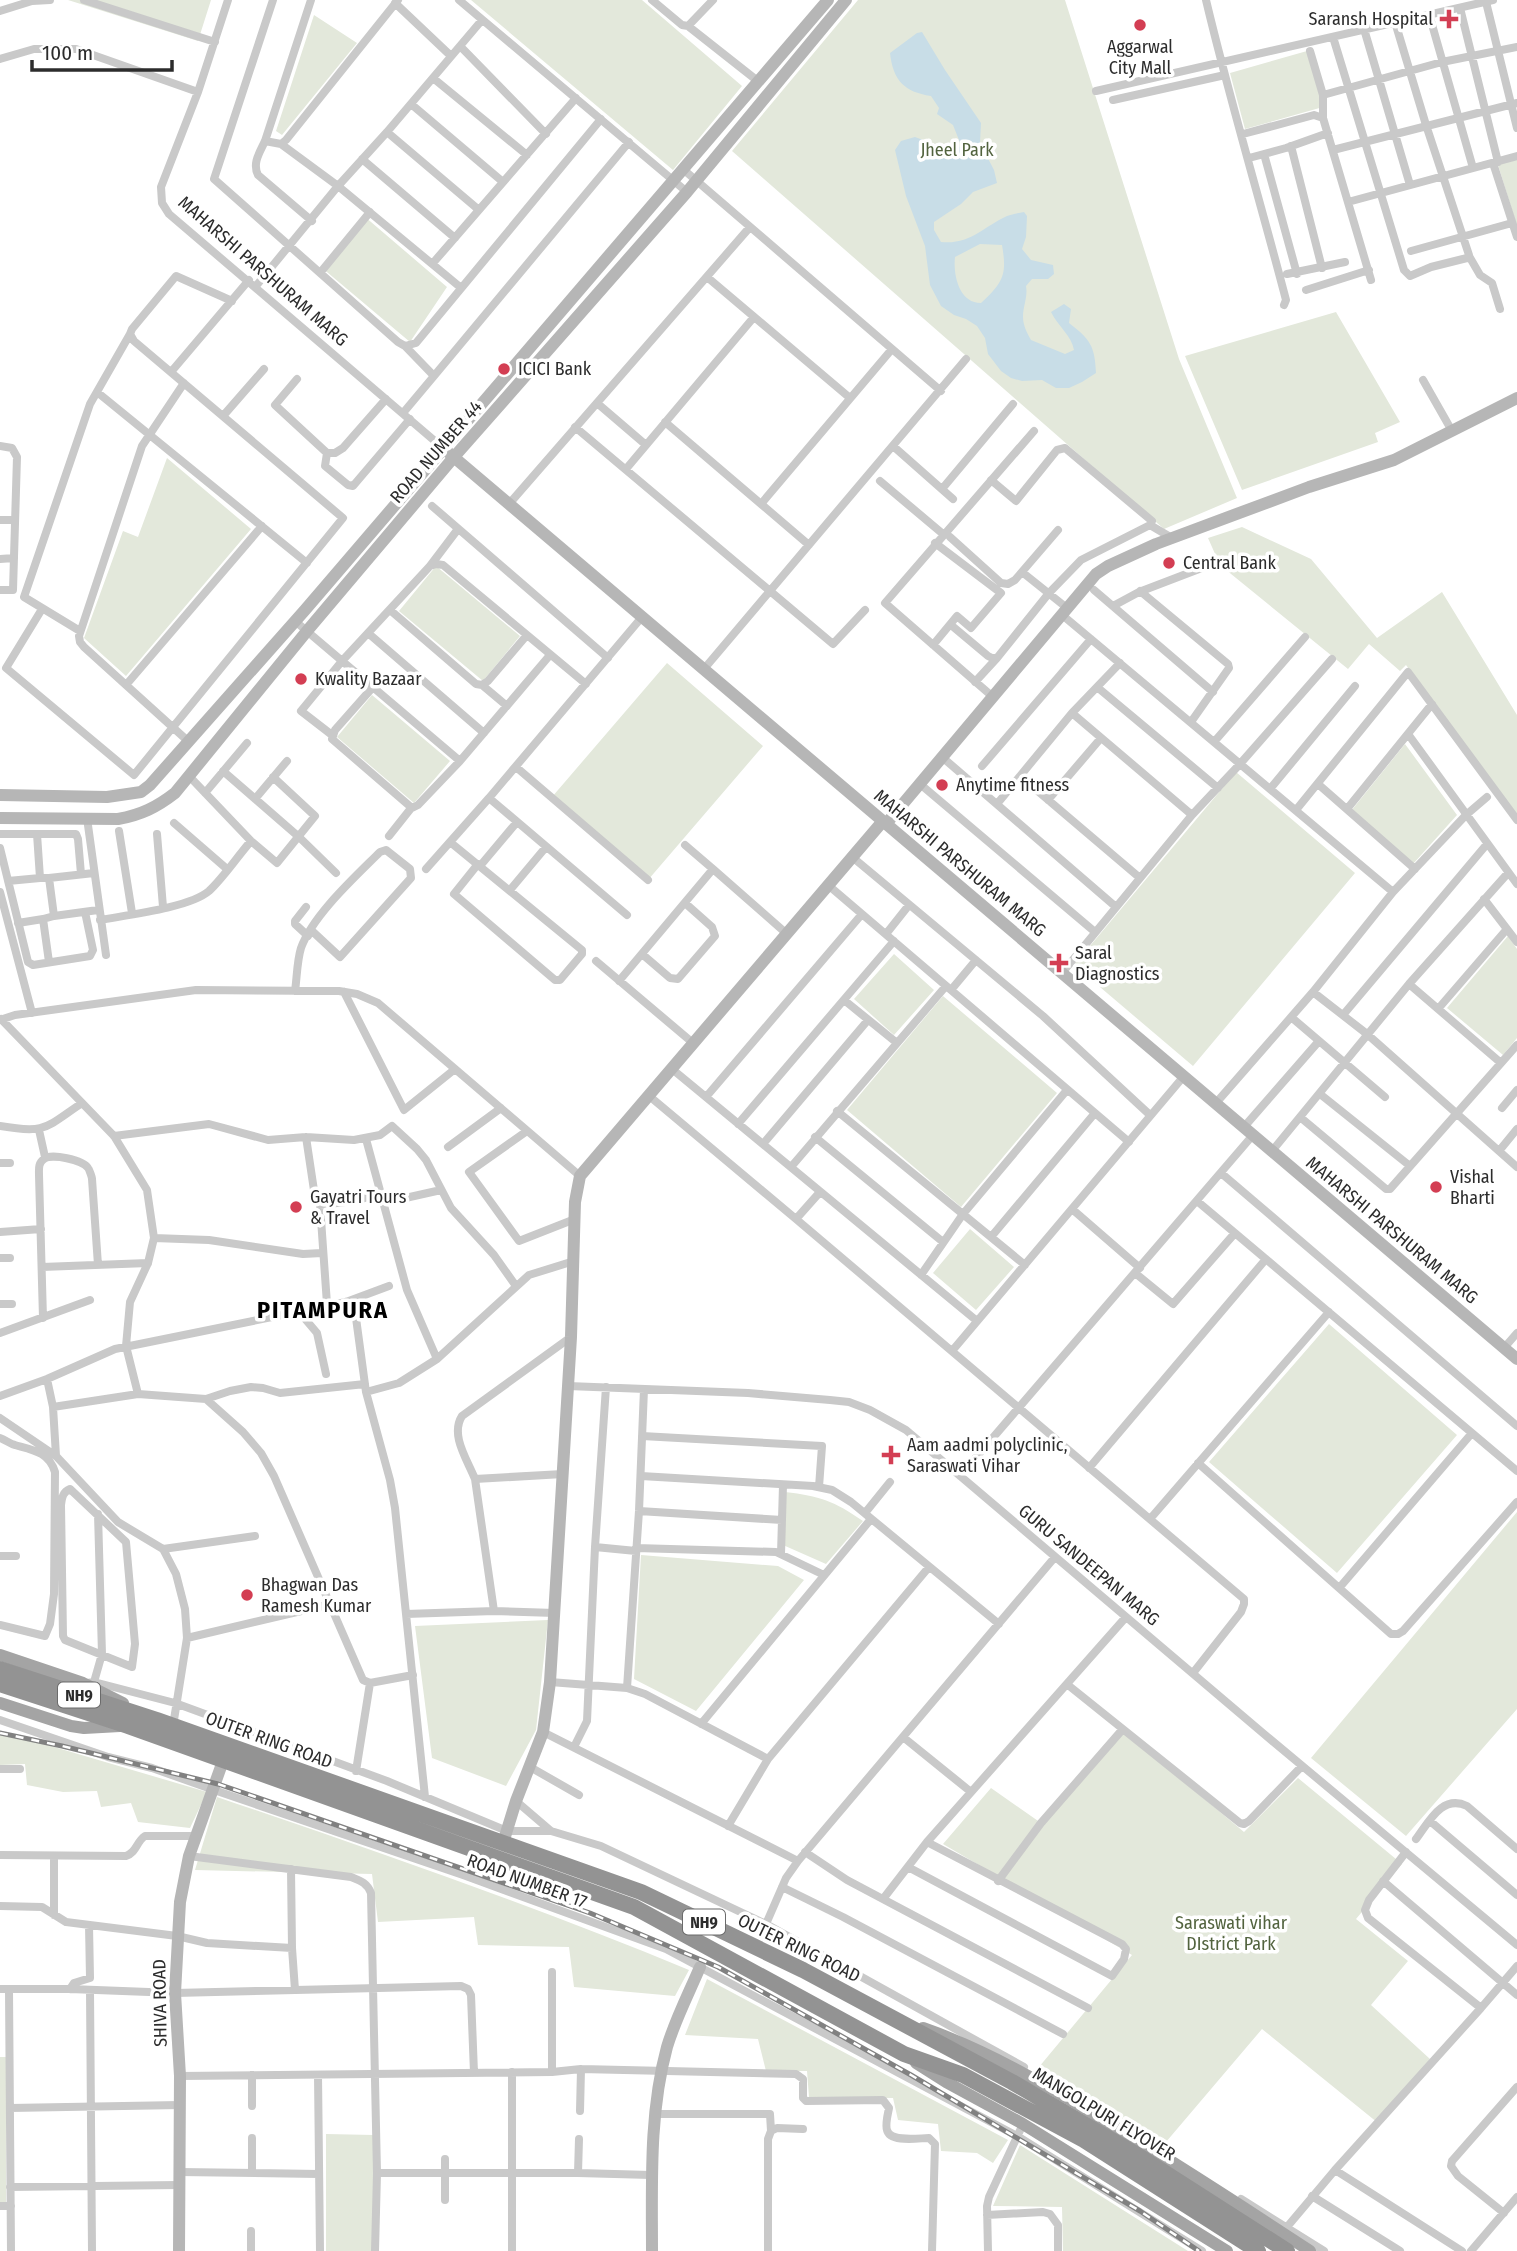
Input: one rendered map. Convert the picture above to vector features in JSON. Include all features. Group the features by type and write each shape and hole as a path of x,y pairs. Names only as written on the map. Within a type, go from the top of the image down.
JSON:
{"highway":[{"name":"NH9","path":"0,1669 157,1720"},
{"name":"OUTER RING ROAD","path":"0,1684 128,1726 634,1908 904,2054"},
{"name":"OUTER RING ROAD","path":"157,1720 505,1837 641,1892 803,1970 897,2019"},
{"name":"MANGOLPURI FLYOVER","path":"897,2019 1137,2155 1287,2251"},
{"name":"MANGOLPURI FLYOVER","path":"904,2054 962,2075 1108,2154 1258,2251"}],"main road":[{"path":"0,1655 89,1683 157,1720"},
{"path":"0,1703 71,1726 128,1726"},
{"name":"OUTER RING ROAD","path":"897,2019 961,2042 1040,2081 1166,2157 1310,2251"},
{"name":"OUTER RING ROAD","path":"904,2054 1020,2130 1227,2251"}],"street":[{"path":"0,11 32,1 50,0"},
{"path":"84,0 215,42"},
{"name":"MAHARSHI PARSHURAM MARG","path":"228,0 198,92 161,187 162,203 169,214 1517,1359"},
{"path":"273,0 214,179 405,346 434,376"},
{"path":"311,0 255,169 258,175 312,221"},
{"path":"459,0 687,192"},
{"path":"652,0 759,82"},
{"path":"661,8 667,0"},
{"path":"688,26 713,0"},
{"name":"ROAD NUMBER 44","path":"0,795 107,797 141,792 150,785 295,621 828,0"},
{"name":"ROAD NUMBER 44","path":"0,818 118,819 149,810 175,793 454,457 687,192 846,0"},
{"path":"1206,0 1286,300 1284,305"},
{"path":"1096,92 1490,1 1498,51 1515,104 1517,128"},
{"path":"281,144 393,2 452,56"},
{"path":"1460,8 1486,110 1495,162 1517,237"},
{"path":"1429,15 1473,168"},
{"path":"172,372 232,301 290,247 338,186 482,20"},
{"path":"1395,22 1469,256 1480,275 1492,283 1500,309"},
{"path":"1364,29 1410,185"},
{"path":"1333,37 1404,270 1408,276 1469,256"},
{"path":"460,46 546,134"},
{"path":"1323,95 1442,62 1517,47"},
{"path":"0,59 34,49 76,49 198,92"},
{"path":"1310,51 1323,95 1323,118 1371,280"},
{"path":"1113,100 1225,75"},
{"path":"433,78 527,155"},
{"path":"433,263 576,98"},
{"path":"411,104 503,182"},
{"path":"1333,150 1515,104"},
{"path":"1243,134 1314,115 1323,118"},
{"path":"405,346 416,343 601,120"},
{"path":"387,132 479,210"},
{"path":"1249,158 1328,133"},
{"path":"265,141 281,144 338,186 460,287"},
{"path":"327,453 325,466 353,486 434,376 629,142"},
{"path":"1291,146 1322,268"},
{"path":"1264,154 1297,274"},
{"path":"1348,202 1517,156"},
{"path":"362,159 455,238"},
{"path":"684,170 941,391"},
{"path":"320,273 370,212"},
{"path":"1411,251 1512,223"},
{"path":"509,504 750,227"},
{"path":"1287,274 1345,262"},
{"path":"1306,290 1368,270"},
{"path":"80,631 24,597 90,404 132,329 176,276 232,301"},
{"path":"707,277 850,398"},
{"path":"625,469 754,317"},
{"path":"42,609 6,668 134,775 343,518 134,341 130,334"},
{"path":"761,503 892,349"},
{"path":"704,669 966,359"},
{"path":"223,416 264,369"},
{"path":"297,379 275,405 327,453 335,453 343,448 386,399"},
{"path":"1423,380 1452,431"},
{"path":"184,383 142,446 80,631 80,642 188,742"},
{"path":"97,392 307,563"},
{"path":"505,1837 543,1732 550,1682 571,1337 576,1188 580,1176 851,856 920,784 1096,574 1172,538 1309,487 1394,460 1517,398"},
{"path":"597,403 646,445"},
{"path":"942,489 1013,404"},
{"path":"665,422 809,545"},
{"path":"575,427 834,644 864,610"},
{"path":"993,697 885,603 935,543 946,536 990,480 1034,431"},
{"path":"0,446 12,449 17,457 13,590 0,590"},
{"path":"893,446 953,499"},
{"path":"990,480 1016,500 1057,450 1065,448 1150,518 1150,525"},
{"path":"880,481 1001,583 1008,584 1015,580 1058,530"},
{"path":"432,506 608,658"},
{"path":"0,520 15,520"},
{"path":"1150,525 1172,538"},
{"path":"975,682 1049,593 1081,560 1150,525"},
{"path":"126,685 262,526"},
{"path":"412,807 336,743 332,735 301,711 342,661 430,566 458,529"},
{"path":"933,645 957,616 971,628 1001,593 935,543"},
{"path":"0,559 14,558"},
{"path":"430,566 443,565 586,684"},
{"path":"1113,606 1140,592 1207,566"},
{"path":"1022,572 1049,593 1091,639 1393,892"},
{"path":"1094,590 1213,692"},
{"path":"1140,592 1228,664 1229,668 1191,722"},
{"path":"390,610 476,684 482,685 507,706"},
{"path":"425,869 516,767 642,617"},
{"path":"295,621 460,761"},
{"path":"951,625 988,656 997,658"},
{"path":"368,633 484,733"},
{"path":"482,685 527,635"},
{"path":"1214,742 1305,637"},
{"path":"982,766 1091,639"},
{"path":"389,836 412,807 418,805 460,761 550,655"},
{"path":"1062,973 1192,815 1332,659"},
{"path":"997,804 1072,713 1120,663"},
{"path":"1296,810 1408,672 1517,820"},
{"path":"332,735 373,687"},
{"path":"1097,687 1218,788"},
{"path":"1270,789 1355,687"},
{"path":"1347,809 1432,704"},
{"path":"1072,713 1192,815"},
{"path":"1408,734 1517,884"},
{"path":"1048,800 1101,738"},
{"path":"205,793 247,743"},
{"path":"942,757 1116,907"},
{"path":"255,799 287,761"},
{"path":"516,767 648,880"},
{"path":"223,771 336,873"},
{"path":"189,776 251,841 277,863 315,817 274,777"},
{"path":"1020,776 1140,878"},
{"path":"920,784 1095,932"},
{"path":"1318,784 1415,869"},
{"path":"1216,1103 1312,992 1393,892 1487,797"},
{"path":"489,798 627,915"},
{"path":"87,818 106,956"},
{"path":"450,842 479,865 510,890 583,952 560,980 555,980 454,894 479,865 517,822"},
{"path":"174,823 227,869"},
{"path":"119,831 132,913"},
{"path":"0,834 76,834 81,874"},
{"path":"37,834 54,916"},
{"path":"157,834 163,907"},
{"path":"100,920 197,898 209,891 251,841"},
{"path":"1342,1015 1487,844"},
{"path":"685,845 787,934"},
{"path":"510,890 546,847"},
{"path":"0,849 28,962 33,965 90,956 93,950 85,912"},
{"path":"295,991 300,950 309,933 380,852 386,850 411,869 411,878 341,957 309,933 295,925 295,921 306,908"},
{"path":"851,856 1044,1016 1150,1115"},
{"path":"619,981 713,869"},
{"path":"8,881 94,873"},
{"path":"1272,1151 1409,984 1508,873"},
{"path":"828,885 1129,1142"},
{"path":"0,892 32,1013"},
{"path":"1485,899 1517,942"},
{"path":"642,954 670,978 678,979 715,936 712,927 685,903"},
{"path":"886,934 909,905"},
{"path":"18,923 98,910"},
{"path":"706,1097 862,914"},
{"path":"43,919 49,962"},
{"path":"1438,1009 1507,929"},
{"path":"738,1124 894,941"},
{"path":"791,1167 897,1043 976,960"},
{"path":"596,961 693,1043"},
{"path":"1409,984 1501,1063"},
{"path":"1,1019 196,990 357,994 378,1003 580,1176"},
{"path":"344,992 404,1110 455,1069"},
{"path":"1312,992 1367,1034 1517,1167"},
{"path":"844,1000 897,1043"},
{"path":"1291,1017 1385,1097"},
{"path":"1,1019 114,1136 147,1190 154,1238 148,1263 130,1302 126,1346 138,1394"},
{"path":"763,1144 868,1020"},
{"path":"960,1476 1221,1173 1248,1131 1319,1041"},
{"path":"1300,1117 1386,1189 1393,1187 1517,1045"},
{"path":"672,1069 976,1321"},
{"path":"952,1351 1184,1076"},
{"path":"921,1275 963,1214 1067,1090"},
{"path":"1502,1108 1517,1090"},
{"path":"1320,1094 1410,1166"},
{"path":"649,1095 1244,1599 1241,1612 1193,1673"},
{"path":"0,1126 38,1130 82,1103"},
{"path":"448,1147 501,1108"},
{"path":"837,1111 1025,1265"},
{"path":"991,1237 1095,1113"},
{"path":"114,1136 209,1124 268,1140 306,1136 354,1140 380,1135 392,1126 418,1149 456,1214 494,1255 516,1286"},
{"path":"1499,1151 1517,1129"},
{"path":"38,1130 45,1157"},
{"path":"527,1131 469,1172 519,1241 575,1219"},
{"path":"306,1136 315,1197 320,1205 327,1304"},
{"path":"816,1137 943,1242"},
{"path":"366,1139 409,1298 437,1359"},
{"path":"43,1318 39,1175 40,1163 45,1157 81,1162 89,1168 98,1265"},
{"path":"0,1163 10,1163"},
{"path":"1221,1173 1517,1426"},
{"path":"320,1205 441,1190"},
{"path":"796,1219 820,1192"},
{"path":"1197,1201 1517,1471"},
{"path":"1072,1209 1173,1304 1235,1233"},
{"path":"0,1231 41,1229"},
{"path":"154,1238 209,1240 303,1254 322,1253"},
{"path":"0,1258 10,1258"},
{"path":"1089,1468 1266,1259"},
{"path":"53,1407 138,1394 206,1399 251,1387 280,1393 366,1388 399,1383 437,1359 529,1275 574,1261"},
{"path":"42,1267 148,1263"},
{"path":"0,1396 115,1349 346,1302 388,1286"},
{"path":"0,1333 90,1300"},
{"path":"346,1302 350,1304 356,1318 366,1388 394,1499 425,1797"},
{"path":"0,1304 12,1304"},
{"path":"302,1309 306,1320 317,1333 326,1374"},
{"path":"1150,1519 1329,1312"},
{"path":"1504,1348 1517,1333"},
{"path":"494,1611 475,1479 457,1436 456,1424 462,1416 571,1337"},
{"path":"47,1379 53,1407 56,1456"},
{"name":"GURU SANDEEPAN MARG","path":"568,1386 748,1393 849,1402 906,1430 1517,1945"},
{"path":"574,1747 587,1721 587,1684 606,1387"},
{"path":"627,1688 644,1389"},
{"path":"206,1399 243,1432 268,1464 363,1680 370,1683 413,1675"},
{"path":"0,1419 56,1456 108,1518 127,1546 136,1650 132,1667 65,1640 61,1504 66,1490 71,1489 98,1514 108,1518 118,1522 163,1549 176,1574 185,1609 187,1638 173,1726"},
{"path":"1340,1587 1472,1433"},
{"path":"642,1436 822,1446 819,1487"},
{"path":"0,1438 11,1445 30,1447 52,1462 55,1472 54,1594 48,1630 45,1636 0,1625"},
{"path":"1198,1463 1386,1630 1398,1634 1404,1631 1517,1502"},
{"path":"475,1479 563,1474"},
{"path":"641,1476 832,1490 868,1516 999,1624"},
{"path":"701,1724 824,1575 890,1482"},
{"path":"781,1555 783,1485"},
{"path":"639,1511 782,1520"},
{"path":"98,1514 102,1654 89,1683 176,1703 425,1797 505,1837 551,1831"},
{"path":"163,1549 255,1536"},
{"path":"595,1547 776,1552 824,1575"},
{"path":"0,1556 16,1556"},
{"path":"766,1924 797,1861 1055,1557"},
{"path":"728,1826 768,1759 929,1567"},
{"path":"187,1638 331,1604"},
{"path":"406,1614 494,1611 555,1613"},
{"path":"883,1899 927,1842 1126,1617"},
{"path":"550,1682 627,1688 645,1694 768,1759"},
{"path":"356,1771 370,1683"},
{"path":"1068,1685 1240,1823 1249,1821 1302,1766"},
{"name":"ROAD NUMBER 17","path":"0,1720 107,1757 152,1768 666,1949 1020,2130 1202,2251"},
{"path":"998,1881 1041,1823 1122,1730"},
{"path":"543,1732 797,1861"},
{"path":"904,1737 971,1792"},
{"name":"SHIVA ROAD","path":"180,2251 180,2076 175,1993 177,1936 189,1856 223,1761"},
{"path":"530,1767 579,1794"},
{"path":"0,1769 20,1769"},
{"path":"516,1801 551,1831 601,1846 766,1924 1057,2085 1324,2251"},
{"path":"1416,1839 1441,1808 1458,1801 1467,1805 1517,1849"},
{"path":"1430,1821 1517,1895"},
{"path":"0,1855 126,1856 136,1849 140,1839 145,1836 196,1836"},
{"path":"908,1867 1112,1976 1124,1959 1126,1949 1122,1944 927,1842"},
{"path":"805,1852 847,1880 1088,2008"},
{"path":"1406,1852 1369,1900 1365,1910 1368,1918 1481,2008"},
{"path":"54,1856 54,1915"},
{"path":"189,1856 351,1877 368,1886 371,1893 377,2173 375,2251"},
{"path":"291,1869 295,1990"},
{"path":"1383,1881 1517,1995"},
{"path":"782,1887 1063,2034"},
{"path":"0,1906 42,1907 66,1922 177,1936 207,1943 292,1948"},
{"path":"70,1989 74,1983 90,1978 89,1925"},
{"path":"1287,2227 1517,1966"},
{"path":"652,2251 651,2175 663,2071 673,2032 701,1967"},
{"path":"552,1972 552,2072"},
{"path":"11,2251 10,2108 4,1990 70,1989 175,1993 461,1986 468,1990 472,2003 474,2073"},
{"path":"90,1990 92,2251"},
{"path":"580,2111 581,2069"},
{"path":"180,2076 552,2072 581,2069 796,2074 803,2079 803,2098 810,2103 883,2101 889,2108 887,2131 890,2135 896,2138 929,2138 935,2144 932,2251"},
{"path":"512,2072 512,2251"},
{"path":"318,2074 320,2251"},
{"path":"252,2075 252,2106"},
{"path":"1504,2213 1458,2176 1451,2166 1452,2161 1517,2087"},
{"path":"10,2108 180,2105"},
{"path":"656,2114 770,2115 771,2131 767,2149 768,2251"},
{"path":"771,2131 777,2127 803,2129"},
{"path":"988,2251 989,2197 1020,2130"},
{"path":"252,2138 252,2173"},
{"path":"578,2173 579,2139"},
{"path":"445,2159 445,2200"},
{"path":"1335,2170 1462,2251"},
{"path":"10,2187 92,2186 252,2173 319,2174"},
{"path":"377,2173 651,2175"},
{"path":"1312,2196 1400,2251"},
{"path":"1471,2251 1517,2197"},
{"path":"0,2206 11,2206"},
{"path":"987,2215 1043,2212 1050,2214 1058,2225 1058,2251"},
{"path":"251,2231 251,2251"}],"green space":[{"path":"68,0 211,0 198,41"},
{"path":"471,0 642,0 742,86 673,170"},
{"name":"Jheel Park","path":"858,0 1065,0 1179,359 1237,498 1164,529 732,151"},
{"path":"314,15 357,43 282,135 276,131"},
{"path":"1307,51 1323,107 1245,129 1230,73"},
{"path":"1517,159 1517,226 1498,165"},
{"path":"364,216 447,287 410,342 321,267"},
{"path":"1336,312 1400,422 1375,433 1378,442 1242,490 1185,356"},
{"path":"167,458 251,529 126,676 84,638 123,531 138,537"},
{"path":"1242,527 1311,559 1377,638 1442,592 1517,715 1517,816 1406,665 1400,671 1369,644 1348,669 1220,565 1208,538"},
{"path":"436,566 520,636 483,681 399,611"},
{"path":"667,663 763,746 648,880 552,797"},
{"path":"372,695 450,761 414,803 337,737"},
{"path":"1405,744 1457,815 1413,864 1351,811"},
{"path":"1236,772 1355,873 1193,1066 1074,965"},
{"path":"1508,936 1517,949 1517,1038 1503,1055 1447,1008"},
{"path":"894,954 934,990 894,1035 854,999"},
{"path":"943,996 1057,1093 961,1207 847,1110"},
{"path":"970,1229 1014,1267 976,1310 933,1273"},
{"path":"1329,1324 1457,1435 1337,1573 1209,1462"},
{"path":"785,1492 826,1500 863,1521 826,1564 783,1545"},
{"path":"1517,1512 1517,1709 1406,1836 1311,1758"},
{"path":"641,1555 778,1566 804,1580 696,1711 634,1679"},
{"path":"548,1620 536,1730 506,1786 432,1758 415,1626"},
{"name":"Saraswati vihar DIstrict Park","path":"1122,1730 1244,1832 1298,1778 1402,1864 1356,1919 1408,1961 1371,2005 1430,2059 1378,2123 1262,2029 1166,2142 1034,2073 1132,1955 943,1844 991,1788 1041,1823"},
{"path":"0,1731 207,1792 190,1828 138,1822 131,1803 101,1807 97,1791 63,1792 27,1785 25,1764 0,1765"},
{"path":"217,1797 454,1880 689,1970 675,1996 574,1987 569,1947 478,1945 474,1917 378,1922 372,1874 195,1870"},
{"path":"707,1979 1008,2140 993,2163 977,2153 941,2151 938,2124 898,2120 893,2098 809,2097 807,2071 766,2071 758,2039 685,2035"},
{"path":"0,2057 6,2057 6,2208 0,2208"},
{"path":"326,2134 374,2135 373,2251 326,2251"},
{"path":"1020,2145 1188,2251 1063,2251 1062,2207 993,2206"}],"water":[{"path":"922,32 981,123 980,143 994,170 997,183 973,192 961,204 934,222 934,230 941,242 960,241 1007,216 1024,212 1027,216 1026,237 1022,249 1031,260 1053,265 1054,274 1048,279 1032,279 1026,286 1023,317 1028,335 1031,340 1065,354 1074,350 1051,312 1064,304 1071,309 1069,323 1087,339 1093,350 1096,373 1069,388 1056,388 1042,380 1022,381 1001,371 988,354 985,338 977,326 941,306 930,285 925,246 906,196 895,150 901,141 915,137 955,152 961,145 953,125 937,114 939,108 931,96 907,88 894,71 890,53","holes":["980,244 1002,245 1004,271 999,283 981,303 973,302 959,287 955,257"]}],"railway":[{"path":"0,1733 218,1784 590,1913 718,1967 911,2075 1140,2211 1199,2251"}],"place":[{"name":"Saransh Hospital","path":"1449,19"},
{"name":"Aggarwal City Mall","path":"1140,25"},
{"name":"ICICI Bank","path":"504,369"},
{"name":"Central Bank","path":"1169,563"},
{"name":"Kwality Bazaar","path":"301,679"},
{"name":"Anytime fitness","path":"942,785"},
{"name":"Saral Diagnostics","path":"1059,963"},
{"name":"Vishal Bharti","path":"1436,1187"},
{"name":"Gayatri Tours & Travel","path":"296,1207"},
{"name":"Aam aadmi polyclinic, Saraswati Vihar","path":"891,1455"},
{"name":"Bhagwan Das Ramesh Kumar","path":"247,1595"}],"district":[{"name":"PITAMPURA","path":"323,1310"}]}
